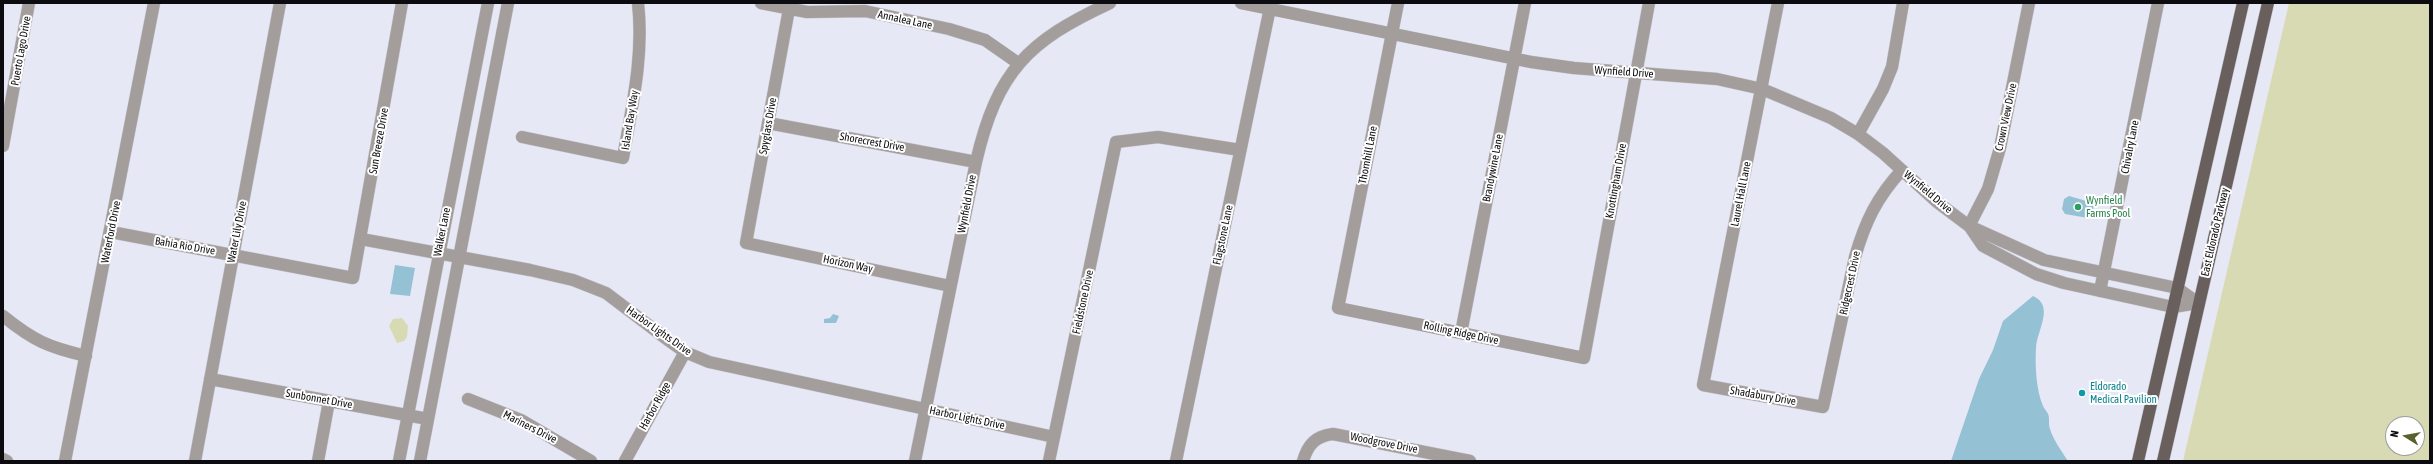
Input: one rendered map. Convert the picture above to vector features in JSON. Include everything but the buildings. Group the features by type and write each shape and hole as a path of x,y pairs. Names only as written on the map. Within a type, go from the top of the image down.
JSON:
{"main road":[{"path":"2138,461 2243,3"},
{"name":"East Eldorado Parkway","path":"2163,461 2268,3"}],"street":[{"name":"Puerto Lago Drive","path":"3,146 29,3"},
{"name":"Waterford Drive","path":"65,461 111,232 154,3"},
{"name":"Water Lily Drive","path":"195,461 280,3"},
{"name":"Sun Breeze Drive","path":"353,278 403,3"},
{"path":"448,255 456,187 455,166 488,3"},
{"name":"Walker Lane","path":"399,461 408,415 508,3"},
{"name":"Island Bay Way","path":"522,137 623,158 640,56 641,30 638,3"},
{"name":"Annalea Lane","path":"761,3 807,12 865,11 949,29 985,40 1018,63"},
{"name":"Wynfield Drive","path":"915,461 976,162 983,132 996,100 1018,63 1041,41 1074,20 1110,3"},
{"name":"Wynfield Drive","path":"1241,3 1270,6 1392,34 1574,68 1716,79 1762,89 1831,118 1858,134 1902,170 1937,202 1969,226 2044,260 2177,288 2198,303"},
{"name":"Thornhill Lane","path":"1338,308 1398,3"},
{"name":"Brandywine Lane","path":"1461,333 1525,3"},
{"name":"Knottingham Drive","path":"1584,358 1649,3"},
{"name":"Laurel Hall Lane","path":"1703,385 1778,3"},
{"path":"1858,134 1883,89 1892,66 1903,3"},
{"name":"Crown View Drive","path":"1969,226 1988,189 2000,148 2029,3"},
{"name":"Chivalry Lane","path":"2100,291 2105,274 2158,3"},
{"name":"Flagstone Lane","path":"1176,461 1270,6"},
{"name":"Spyglass Drive","path":"746,243 789,9"},
{"name":"Shorecrest Drive","path":"768,123 976,162"},
{"name":"Fieldstone Drive","path":"1049,461 1116,142 1158,137 1240,150"},
{"name":"Ridgecrest Drive","path":"1823,407 1855,257 1861,236 1884,189 1902,170"},
{"name":"Wynfield Drive","path":"1969,226 1983,246 1996,255 2036,274 2100,291 2173,306 2198,303"},
{"name":"Bahia Rio Drive","path":"111,232 353,278"},
{"name":"Harbor Lights Drive","path":"361,239 530,270 573,280 606,292 685,352 709,362 1054,437"},
{"name":"Horizon Way","path":"746,243 950,286"},
{"name":"Walker Lane","path":"420,461 425,418 442,346 448,255"},
{"name":"Rolling Ridge Drive","path":"1338,308 1584,358"},
{"path":"3,316 26,334 52,348 86,356"},
{"name":"Harbor Ridge","path":"625,461 685,352"},
{"name":"Sunbonnet Drive","path":"210,379 425,418"},
{"name":"Shadabury Drive","path":"1703,385 1823,407"},
{"name":"Mariners Drive","path":"468,399 521,420 590,461"},
{"path":"318,461 330,401"},
{"path":"414,461 425,418"},
{"name":"Woodgrove Drive","path":"1303,461 1311,443 1320,437 1333,434 1467,461"},
{"path":"3,459 7,461"}],"green space":[{"path":"2289,3 2430,3 2430,461 2183,461"},
{"path":"402,318 408,326 407,337 404,341 397,343 389,326 393,319"}],"water":[{"name":"Wynfield Farms Pool","path":"2069,196 2090,202 2094,205 2092,215 2088,218 2065,214 2062,209 2064,199"},
{"path":"395,265 415,268 410,296 390,294"},
{"path":"2033,296 2039,300 2043,306 2044,312 2036,348 2037,385 2043,406 2049,416 2049,427 2051,433 2068,461 1951,461 1979,379 1993,350 2003,321"},
{"path":"833,314 839,316 836,323 824,323 824,319 830,318"}],"place":[{"name":"Wynfield Farms Pool","path":"2078,207"},
{"name":"Eldorado Medical Pavilion","path":"2082,393"}]}
